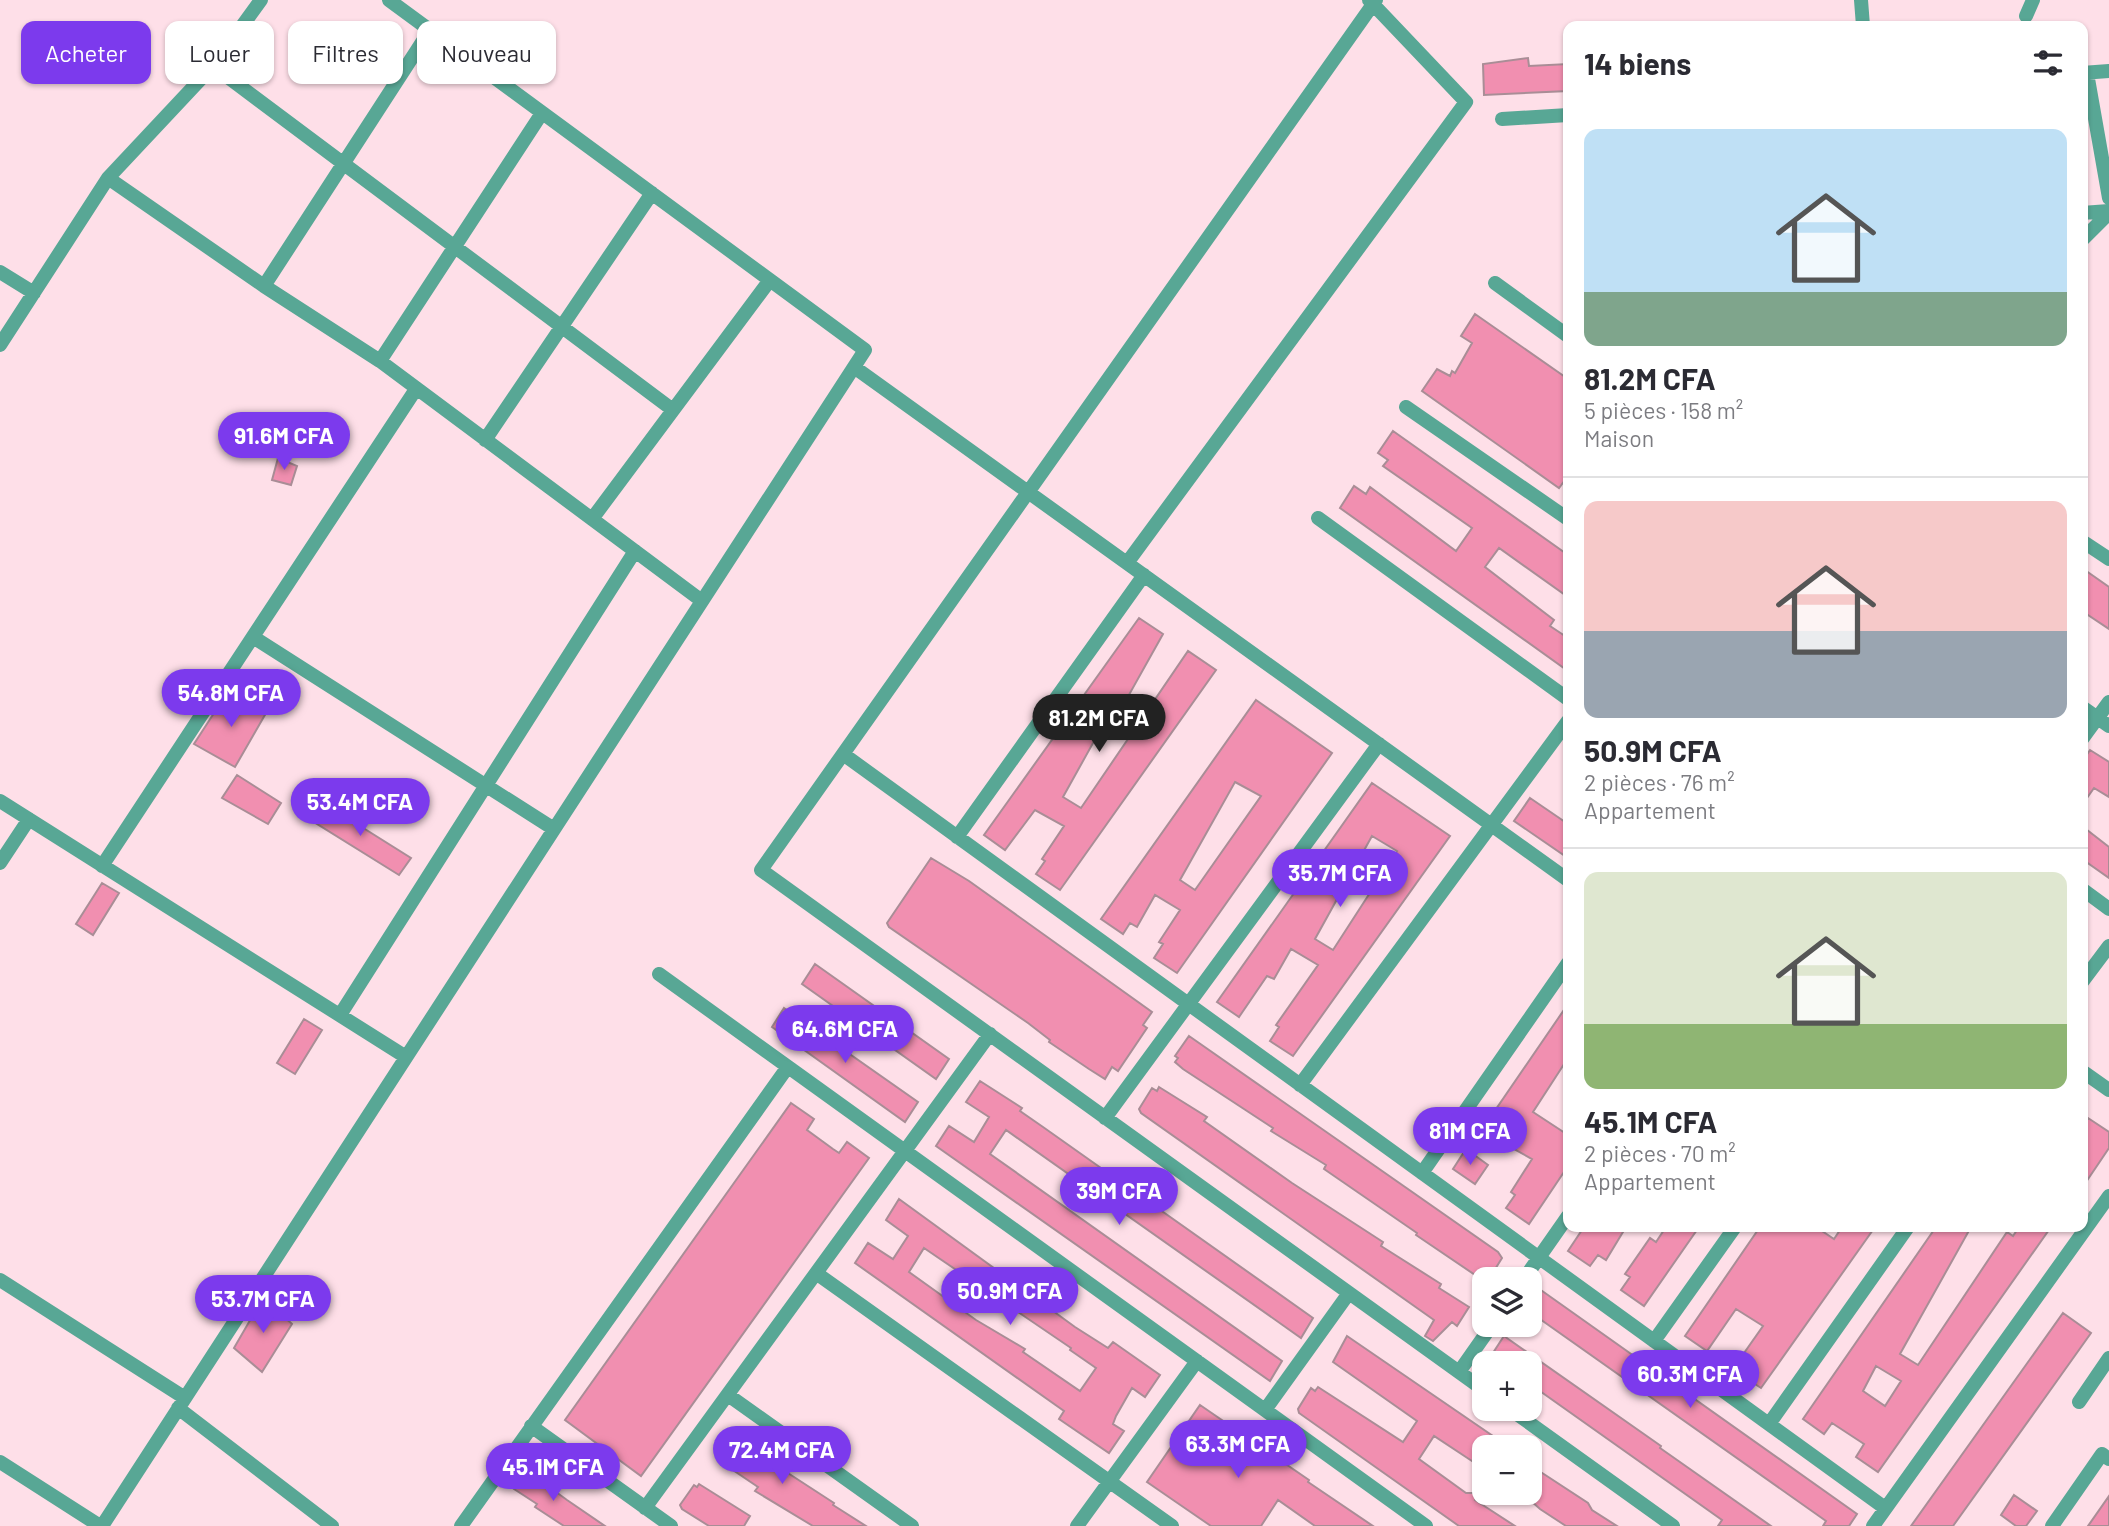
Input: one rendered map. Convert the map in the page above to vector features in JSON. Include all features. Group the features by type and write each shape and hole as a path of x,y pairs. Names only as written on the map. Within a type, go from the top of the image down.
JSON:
{"street":[{"path":"246,21 261,0"},
{"path":"389,0 418,21"},
{"path":"1861,0 1863,21"},
{"path":"2026,16 2033,0"},
{"path":"1127,563 1466,102 1372,1 761,870 1472,1382"},
{"path":"264,286 417,50"},
{"path":"2088,73 2109,71"},
{"path":"0,345 108,178 196,84"},
{"path":"237,84 673,410"},
{"path":"0,1462 101,1526 865,349 503,84"},
{"path":"2088,89 2109,198"},
{"path":"380,361 542,113"},
{"path":"1502,119 1563,115"},
{"path":"108,178 264,286 380,361 702,601"},
{"path":"485,440 652,193"},
{"path":"2088,213 2109,212"},
{"path":"2088,234 2109,212"},
{"path":"0,272 34,293"},
{"path":"592,519 770,280"},
{"path":"1494,283 1563,332"},
{"path":"854,366 1563,876"},
{"path":"102,866 416,389"},
{"path":"1406,407 1563,516"},
{"path":"1318,518 1563,695"},
{"path":"2088,545 2109,559"},
{"path":"340,1015 635,551"},
{"path":"957,837 1144,575"},
{"path":"253,637 554,829"},
{"path":"2088,734 2103,722 2109,702"},
{"path":"2088,711 2103,722"},
{"path":"1300,1085 1563,728"},
{"path":"1105,1118 1379,744"},
{"path":"843,754 1885,1508"},
{"path":"0,801 406,1057"},
{"path":"0,863 29,819"},
{"path":"2088,893 2109,909"},
{"path":"2088,974 2109,946"},
{"path":"1422,1173 1563,970"},
{"path":"659,974 1426,1526"},
{"path":"645,1508 990,1034"},
{"path":"461,1526 787,1068"},
{"path":"2088,1075 2109,1090"},
{"path":"2088,1225 2109,1196"},
{"path":"1533,1267 1563,1223"},
{"path":"1654,1341 1731,1232"},
{"path":"1769,1424 1904,1232"},
{"path":"1873,1526 2083,1232"},
{"path":"816,1273 1172,1526"},
{"path":"0,1280 182,1403 332,1526"},
{"path":"1265,1410 1349,1293"},
{"path":"1458,1372 1483,1337"},
{"path":"2078,1402 2109,1358"},
{"path":"1077,1526 1197,1361"},
{"path":"728,1395 912,1526"},
{"path":"1527,1421 1673,1526"},
{"path":"531,1426 671,1526"},
{"path":"2052,1526 2102,1454 2109,1459"}],"building":[{"path":"1528,58 1529,66 1563,64 1563,91 1484,95 1483,64"},
{"path":"1475,314 1563,376 1563,483 1559,488 1422,391 1437,369 1450,376 1452,371 1455,373 1472,343 1461,336"},
{"path":"1393,431 1563,551 1563,593 1499,548 1485,567 1554,620 1550,626 1563,635 1563,667 1340,508 1354,486 1366,494 1370,487 1456,551 1472,528 1383,466 1388,460 1378,453"},
{"path":"278,458 297,466 291,485 272,480"},
{"path":"2088,572 2109,587 2109,629 2088,615"},
{"path":"1139,618 1163,634 1125,702 1118,698 1063,797 1081,808 1188,651 1216,670 1060,890 1036,874 1045,861 1042,859 1064,826 1035,810 1005,850 984,835"},
{"path":"229,690 266,713 235,767 194,744"},
{"path":"1256,700 1332,753 1177,973 1154,958 1163,944 1159,942 1180,910 1155,895 1137,927 1130,923 1123,934 1101,919","holes":["1235,782 1261,796 1195,890 1180,880"]},
{"path":"2090,750 2109,762 2109,797 2094,788 2088,796"},
{"path":"237,775 281,803 268,824 222,798"},
{"path":"1372,783 1450,836 1293,1056 1270,1041 1279,1027 1276,1025 1318,965 1291,949 1274,979 1267,976 1239,1017 1217,1002","holes":["1372,836 1397,851 1333,950 1315,939"]},
{"path":"325,798 344,810 341,814 411,858 399,875 314,822"},
{"path":"1530,798 1563,821 1563,855 1514,821"},
{"path":"2088,831 2109,847 2109,878 2088,863"},
{"path":"931,858 969,881 1152,1012 1143,1025 1147,1028 1118,1071 1112,1067 1105,1079 1089,1069 1049,1042 1050,1040 1028,1023 889,927 887,923"},
{"path":"102,883 119,893 93,935 76,924"},
{"path":"815,964 949,1059 936,1079 802,984"},
{"path":"784,1008 918,1102 905,1122 772,1027"},
{"path":"1563,1011 1563,1066 1533,1112 1563,1132 1563,1173 1529,1224 1506,1208 1515,1195 1511,1192 1532,1159 1481,1131"},
{"path":"304,1019 322,1030 295,1074 277,1063"},
{"path":"1189,1036 1498,1252 1502,1258 1496,1267 1472,1267 1472,1273 1324,1169 1326,1165 1271,1131 1273,1128 1183,1069 1175,1062 1178,1058 1175,1056"},
{"path":"980,1081 1022,1108 1020,1111 1313,1318 1301,1338 1006,1130 990,1154 1282,1361 1270,1381 936,1146 949,1126 974,1142 989,1117 966,1102"},
{"path":"1159,1087 1207,1117 1204,1121 1292,1183 1383,1242 1381,1246 1441,1284 1439,1288 1469,1307 1457,1326 1452,1322 1433,1341 1425,1336 1434,1320 1141,1113 1139,1109 1152,1088 1157,1091"},
{"path":"791,1103 814,1119 807,1130 833,1149 839,1153 847,1142 869,1158 641,1476 565,1420"},
{"path":"2088,1118 2109,1132 2109,1148 2088,1179"},
{"path":"1466,1149 1488,1165 1475,1184 1453,1169"},
{"path":"899,1199 1075,1327 1108,1348 1113,1342 1160,1375 1145,1397 1132,1388 1113,1424 1124,1431 1109,1453 1059,1419 1064,1411 855,1263 868,1243 893,1259 908,1236 886,1220","holes":["924,1248 1071,1348 1070,1350 1096,1368 1080,1391 1023,1352 1025,1349 976,1320 909,1272"]},
{"path":"1581,1232 1623,1232 1606,1260 1598,1255 1590,1266 1568,1251"},
{"path":"1663,1232 1696,1232 1644,1306 1621,1290 1630,1277 1625,1274 1650,1238 1656,1242"},
{"path":"1757,1232 1824,1232 1834,1239 1839,1232 1871,1232 1761,1388 1738,1373 1747,1359 1742,1356 1763,1326 1736,1309 1707,1351 1685,1336"},
{"path":"1933,1232 1968,1232 1900,1354 1918,1365 2007,1232 2013,1236 2016,1232 2047,1232 1878,1472 1856,1457 1864,1444 1832,1423 1824,1434 1803,1419","holes":["1876,1366 1901,1381 1885,1406 1863,1391"]},
{"path":"1542,1291 1857,1514 1849,1526 1823,1526 1826,1521 1542,1320"},
{"path":"263,1298 292,1324 262,1372 234,1348"},
{"path":"2063,1313 2091,1333 2044,1399 1953,1526 1911,1526"},
{"path":"1347,1336 1491,1435 1472,1435 1472,1461 1434,1436 1419,1459 1466,1493 1472,1493 1472,1505 1483,1505 1515,1526 1459,1526 1299,1413 1298,1409 1311,1388 1315,1391 1318,1387 1403,1442 1417,1421 1333,1362"},
{"path":"1505,1337 1525,1351 1494,1351"},
{"path":"1542,1363 1771,1526 1718,1526 1722,1520 1542,1392"},
{"path":"1200,1405 1373,1526 1315,1526 1278,1500 1261,1526 1211,1526 1147,1482"},
{"path":"731,1434 776,1461 774,1464 866,1526 813,1526 755,1491 758,1487 718,1460 721,1455 718,1453"},
{"path":"526,1470 605,1526 564,1526 535,1507 537,1504 514,1489"},
{"path":"1542,1473 1617,1526 1566,1526 1536,1505 1542,1505"},
{"path":"699,1484 750,1516 744,1526 709,1526 682,1509 680,1505 694,1485 697,1487"},
{"path":"2014,1495 2037,1511 2026,1526 2016,1526 2001,1515"},
{"path":"2109,1496 2109,1526 2088,1526"}]}
